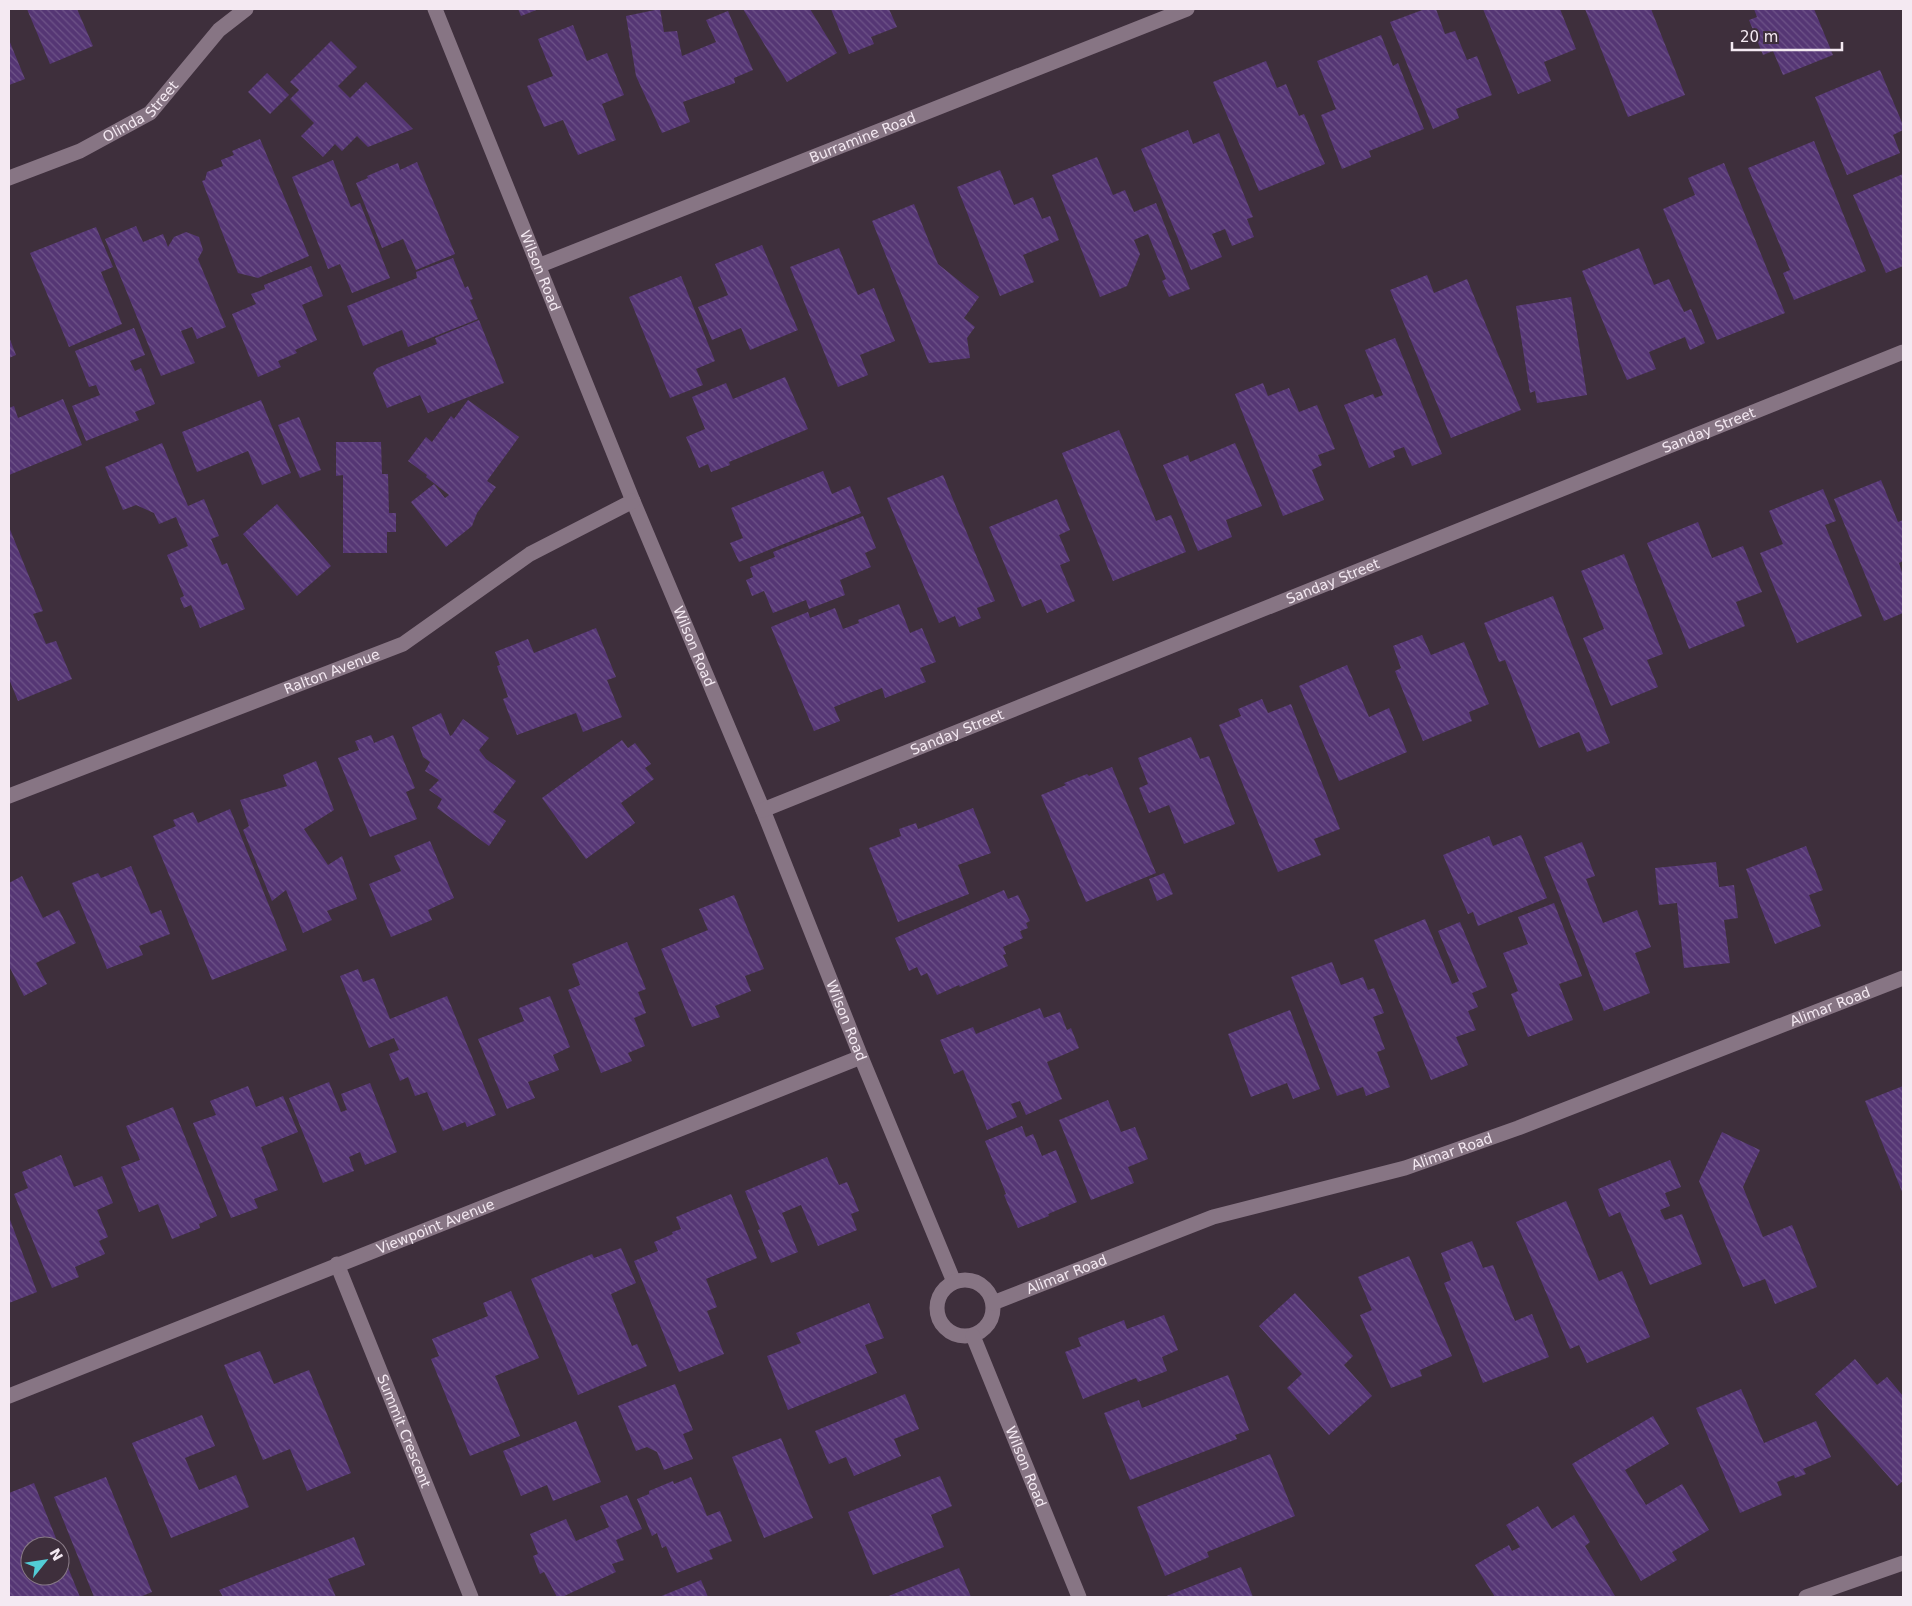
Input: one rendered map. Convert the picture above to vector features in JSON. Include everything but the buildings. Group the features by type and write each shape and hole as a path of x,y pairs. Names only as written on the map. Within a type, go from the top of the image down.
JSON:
{"street":[{"name":"Olinda Street","path":"9,178 80,152 150,113 219,30 246,9"},
{"name":"Wilson Road","path":"435,9 633,501 763,810 861,1057 954,1282"},
{"name":"Burramine Road","path":"538,266 1187,9"},
{"name":"Sanday Street","path":"763,810 1903,352"},
{"name":"Ralton Avenue","path":"9,796 403,644 530,554 633,501"},
{"name":"Alimar Road","path":"993,1303 1213,1218 1405,1168 1492,1137 1903,978"},
{"name":"Viewpoint Avenue","path":"9,1396 861,1057"},
{"name":"Summit Crescent","path":"337,1264 471,1597"},
{"path":"963,1280 973,1281 989,1293 993,1303 990,1323 973,1336 963,1337 954,1335 940,1323 936,1314 939,1294 954,1282 963,1280"},
{"name":"Wilson Road","path":"973,1336 1079,1597"},
{"path":"1806,1597 1903,1563"}]}
